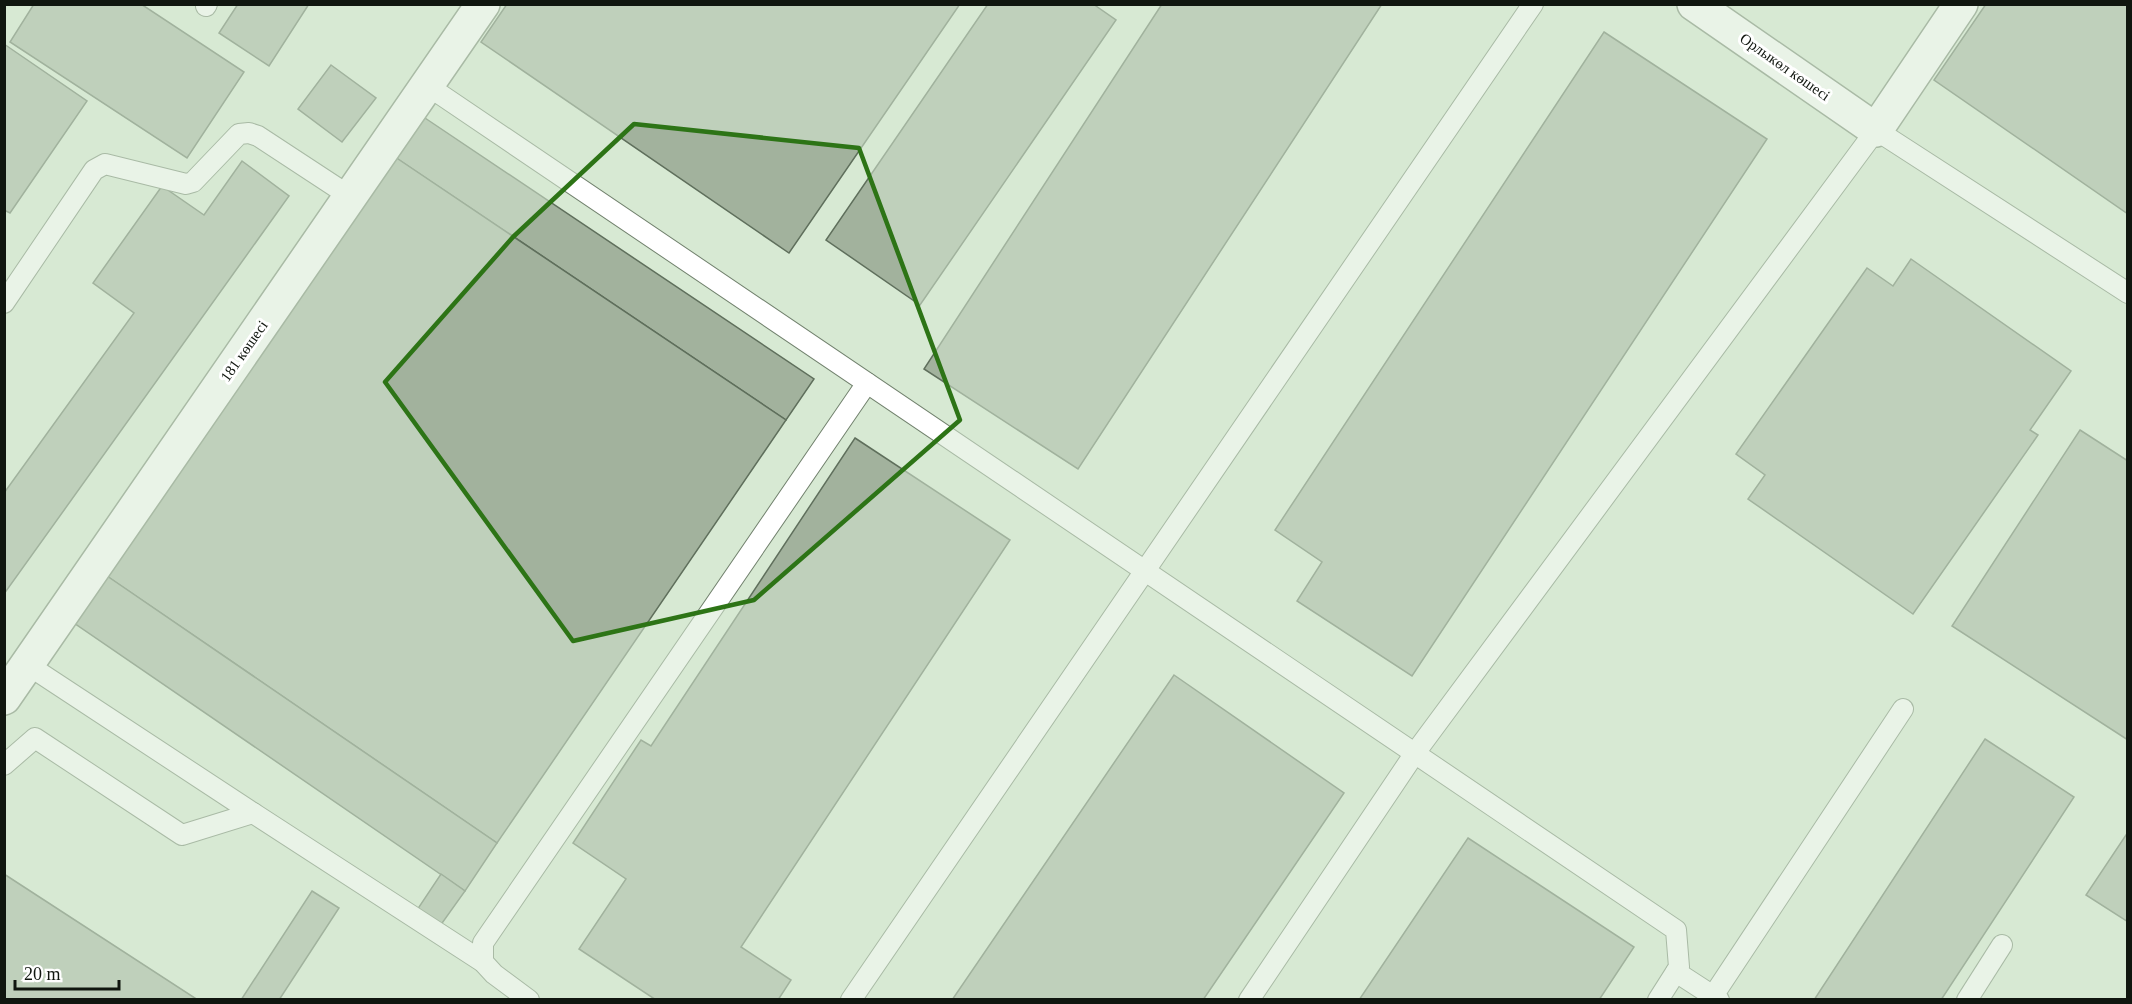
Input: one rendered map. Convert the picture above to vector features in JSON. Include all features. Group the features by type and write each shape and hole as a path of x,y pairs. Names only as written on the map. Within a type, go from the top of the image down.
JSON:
{"street":[{"name":"181 көшесі","path":"4,698 483,4"},
{"name":"Орлыкөл көшесі","path":"1694,4 1876,130"},
{"path":"1876,130 1961,4"}],"lane":[{"path":"851,999 1533,4"},
{"path":"428,86 1676,930 1679,967 1658,999"},
{"path":"1249,999 1415,753 1876,130 2127,293"},
{"path":"4,303 94,170 105,164 186,184 193,182 239,134 249,132 351,197"},
{"path":"483,962 483,943 867,383"},
{"path":"28,664 483,962 494,974 529,999"},
{"path":"1676,972 1716,998 1903,709"},
{"path":"4,765 35,738 182,835 254,813"},
{"path":"1967,999 2002,945"}],"highlighted area":[{"path":"634,124 859,148 960,420 754,600 573,641 385,382 513,237"}],"building":[{"path":"34,4 141,4 244,72 187,158 10,42"},
{"path":"238,4 309,4 269,66 219,33"},
{"path":"507,4 960,4 789,253 481,42"},
{"path":"988,4 1093,4 1116,20 920,305 826,240"},
{"path":"1162,4 1382,4 1078,469 924,369"},
{"path":"1986,4 2128,4 2128,214 1934,80"},
{"path":"1604,32 1767,139 1412,676 1297,601 1322,562 1275,530"},
{"path":"4,44 87,101 10,213 4,210"},
{"path":"331,65 376,98 342,142 298,109"},
{"path":"422,116 814,379 786,420 395,157"},
{"path":"395,157 786,420 497,843 107,576"},
{"path":"242,161 289,196 4,594 4,493 134,313 93,283 162,186 204,215"},
{"path":"1911,259 2071,371 2030,430 2038,435 1913,614 1748,499 1765,475 1736,454 1867,268 1893,286"},
{"path":"2080,430 2128,461 2128,740 1952,626"},
{"path":"855,438 1010,540 741,947 791,980 778,1000 656,1000 579,949 626,879 573,843 641,740 651,746"},
{"path":"107,576 497,843 465,891 74,623"},
{"path":"1174,675 1344,793 1203,1000 952,1000"},
{"path":"1985,739 2074,797 1941,1000 1814,1000"},
{"path":"2128,832 2128,922 2086,895"},
{"path":"1468,838 1634,947 1599,1000 1359,1000"},
{"path":"4,874 198,1000 4,1000"},
{"path":"441,874 465,891 440,926 417,910"},
{"path":"312,891 339,908 279,1000 241,1000"}]}
